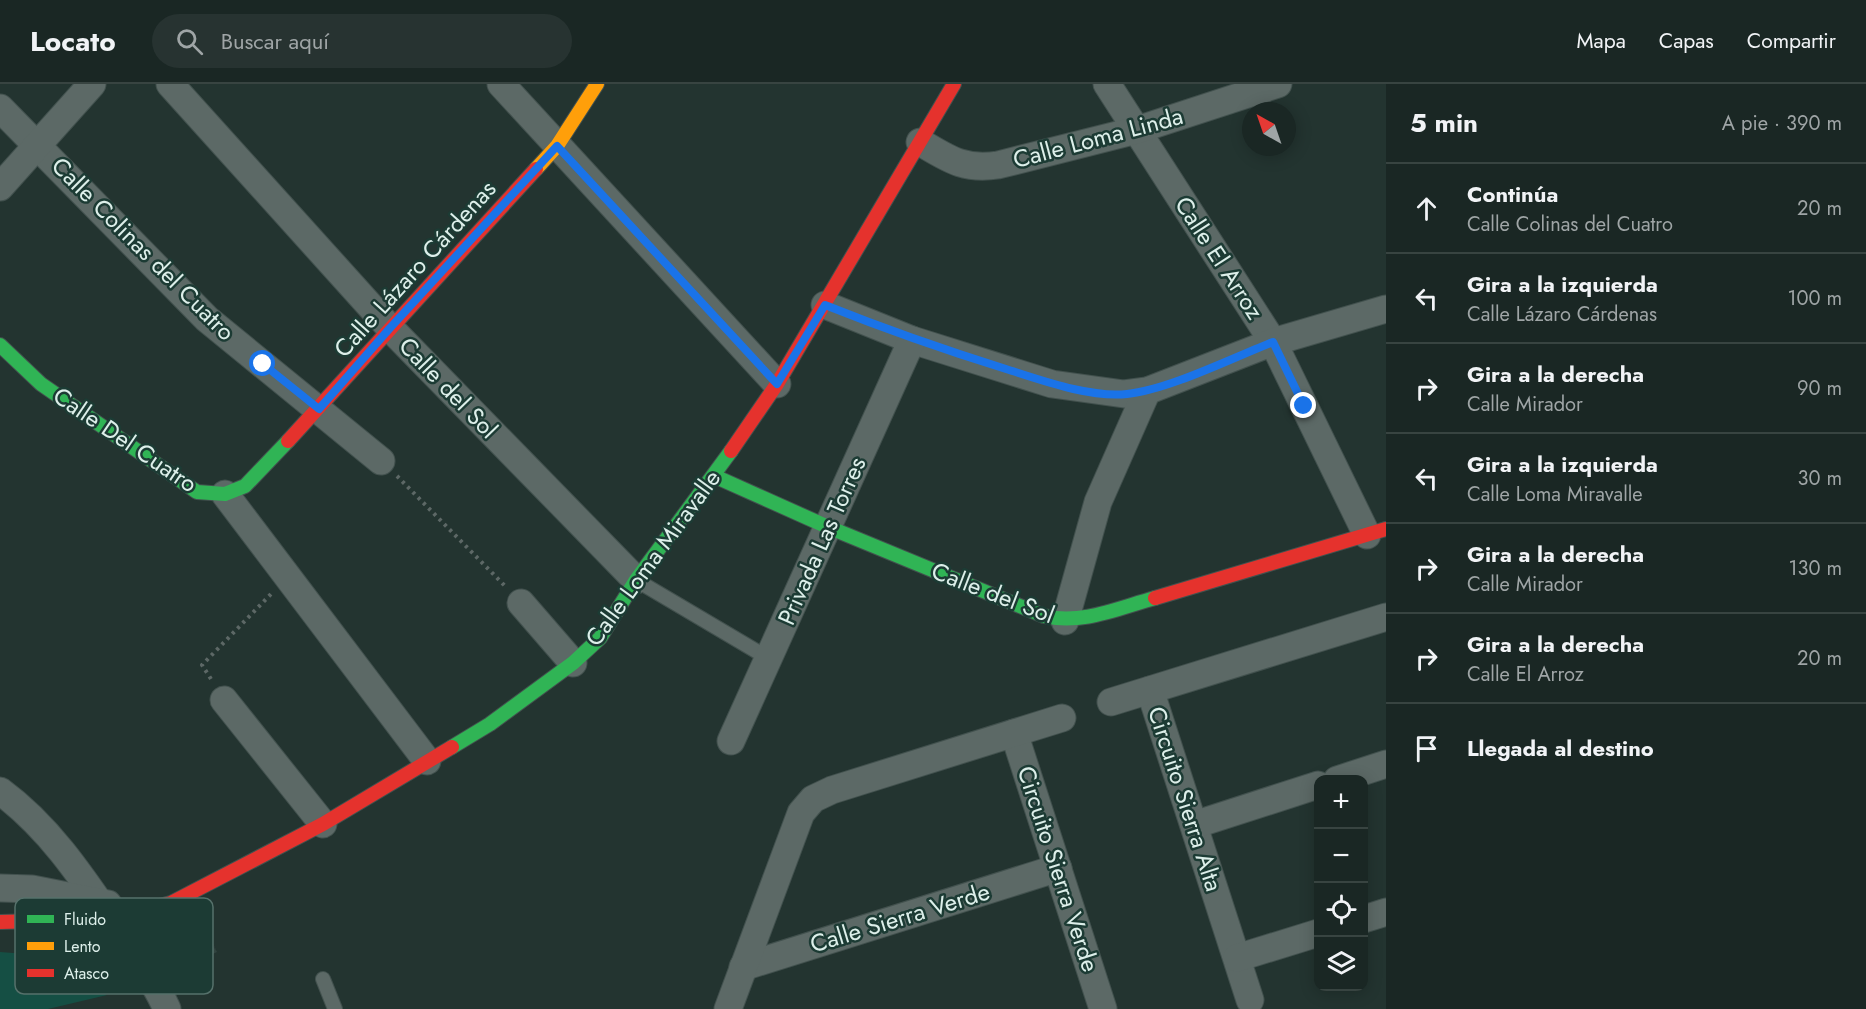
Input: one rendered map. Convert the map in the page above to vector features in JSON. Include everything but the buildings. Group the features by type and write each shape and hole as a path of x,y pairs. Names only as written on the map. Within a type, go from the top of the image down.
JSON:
{"street":[{"path":"0,187 40,146 92,84"},
{"name":"Calle del Sol","path":"170,84 390,328 636,580"},
{"path":"501,84 777,384"},
{"name":"Calle Lázaro Cárdenas","path":"225,494 245,486 319,409 557,146 597,84"},
{"name":"Calle Loma Miravalle","path":"181,898 323,824 490,724 573,663 600,638 636,580 714,476 777,384 954,84"},
{"name":"Calle El Arroz","path":"1107,84 1273,342 1377,532"},
{"name":"Calle Loma Linda","path":"920,142 958,164 977,168 1137,130 1278,84"},
{"name":"Calle Colinas del Cuatro","path":"0,108 40,146 207,320 381,461"},
{"path":"825,305 912,340 1052,384 1100,393 1124,394 1147,391 1273,342 1386,309"},
{"name":"Privada Las Torres","path":"731,741 912,340"},
{"name":"Calle Del Cuatro","path":"0,345 41,384 187,487 197,492 225,494 427,761"},
{"path":"1065,621 1098,502 1147,391"},
{"name":"Calle del Sol","path":"714,476 828,527 1044,616 1065,621 1089,617 1377,532"},
{"path":"521,603 573,663"},
{"name":"Circuito Sierra Alta","path":"1250,1000 1150,690 1386,616"},
{"path":"1111,702 1150,690"},
{"path":"224,700 323,824"},
{"name":"Circuito Sierra Verde","path":"728,1009 801,813 813,799 832,790 1062,718"},
{"name":"Circuito Sierra Verde","path":"1014,733 1058,868 1098,1007"},
{"path":"1352,775 1386,764"},
{"path":"1194,825 1314,786"},
{"path":"0,791 26,811 54,840 96,898"},
{"name":"Calle Sierra Verde","path":"743,967 1058,868"},
{"name":"Calle Loma Miravalle","path":"0,888 32,889 62,898"},
{"path":"1368,918 1386,912"},
{"path":"0,922 15,920"},
{"path":"1237,958 1314,934"},
{"path":"158,994 168,1009"}],"lane":[{"path":"636,580 768,658"},
{"path":"323,979 335,1009"}],"path":[{"path":"381,461 521,603"},
{"path":"202,665 275,590 283,569"}],"green space":[{"path":"0,952 15,953 15,994 107,995 48,1009 0,1009"}],"traffic: fast":[{"path":"0,345 41,384 197,492 225,494 245,486 288,441"},
{"path":"452,747 490,724 573,663 600,638 636,580 731,451"},
{"path":"714,476 828,527 1044,616 1086,617 1155,598"}],"traffic: slow":[{"path":"536,169 557,146 597,84"}],"traffic: jam":[{"path":"731,451 777,384 954,84"},
{"path":"288,441 536,169"},
{"path":"1155,598 1386,529"},
{"path":"181,898 323,824 452,747"},
{"path":"0,922 15,922"}],"route":[{"path":"263,364 319,409 557,146 777,384 825,305 912,340 1052,384 1100,393 1124,394 1147,391 1273,342 1304,406"}]}
